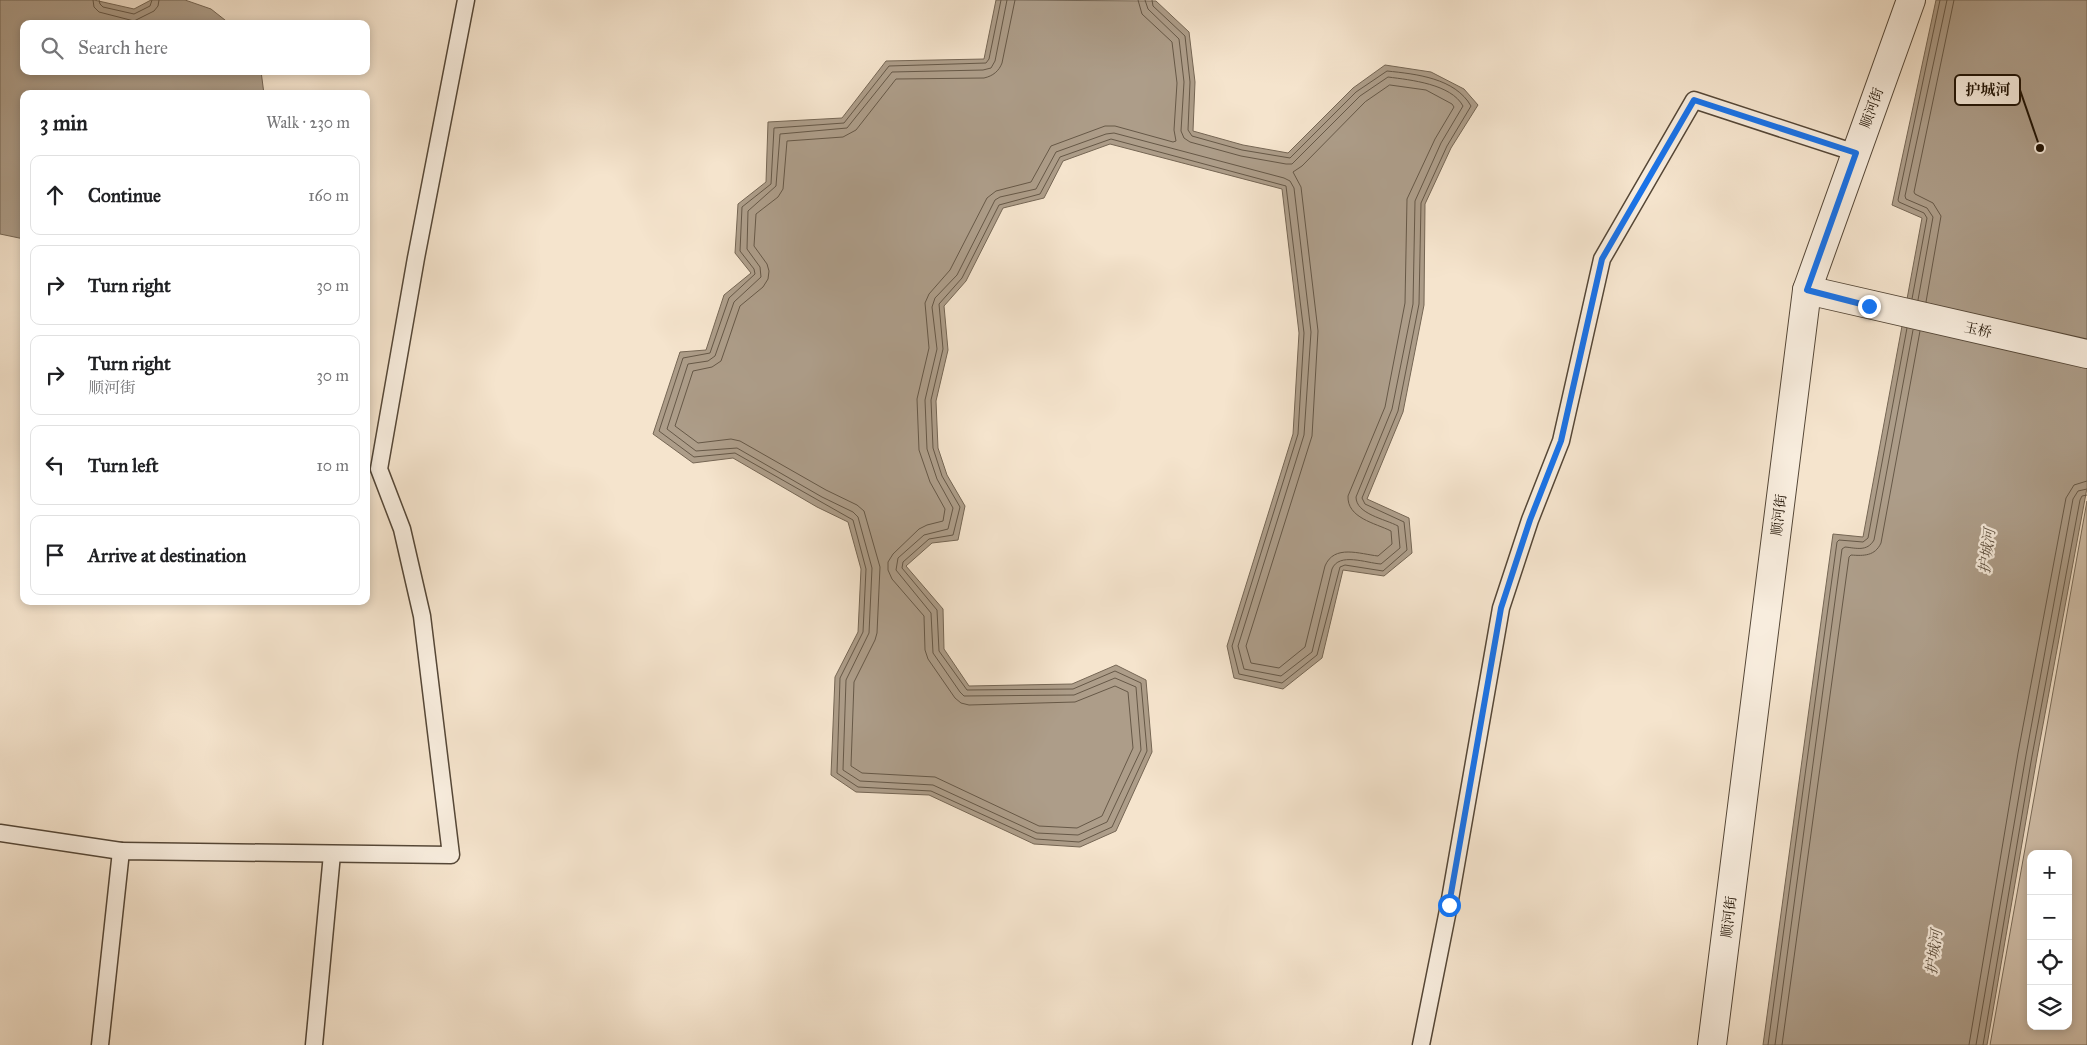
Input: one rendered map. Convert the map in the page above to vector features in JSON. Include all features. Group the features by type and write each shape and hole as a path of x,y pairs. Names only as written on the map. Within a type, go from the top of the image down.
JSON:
{"street":[{"name":"顺河街","path":"1712,1045 1807,290 1911,0"},
{"name":"玉桥","path":"1807,290 1869,306 2087,354"}],"lane":[{"path":"0,833 121,851 451,855 422,616 402,529 379,470 416,258 466,0"},
{"path":"1421,1045 1449,905 1501,608 1530,520 1561,441 1602,259 1694,100 1856,153"},
{"path":"100,1045 121,851"},
{"path":"314,1045 332,854"}],"shaded area":[{"path":"2087,501 2087,1045 1990,1045"}],"water":[{"path":"0,0 94,0 134,9 151,0 185,0 211,9 225,20 20,20 20,75 262,75 263,90 20,90 20,238 0,234"},
{"path":"996,0 1156,1 1189,32 1195,82 1193,131 1243,145 1288,153 1353,88 1385,65 1431,72 1464,89 1478,105 1451,148 1425,204 1424,305 1403,412 1367,499 1409,518 1412,553 1384,576 1343,570 1322,658 1283,689 1234,678 1227,646 1293,434 1299,333 1282,189 1110,144 1063,161 1044,198 1003,208 966,281 944,306 948,350 936,401 938,448 947,475 965,506 958,540 932,543 906,566 943,609 944,649 969,686 1072,684 1116,665 1146,680 1152,752 1116,831 1080,847 1034,844 929,795 856,792 831,775 835,677 858,632 861,569 848,522 817,507 733,458 693,463 653,434 680,352 706,350 724,295 751,273 735,253 738,204 766,182 768,122 842,118 886,61 984,59"},
{"path":"1936,0 2087,0 2087,488 2037,757 1987,1045 1763,1045 1833,534 1863,537 1922,218 1892,205"}],"place":[{"name":"护城河","path":"2040,148"}],"route":[{"path":"1449,905 1501,608 1530,520 1561,441 1602,259 1694,100 1856,153 1807,290 1869,306"}]}
